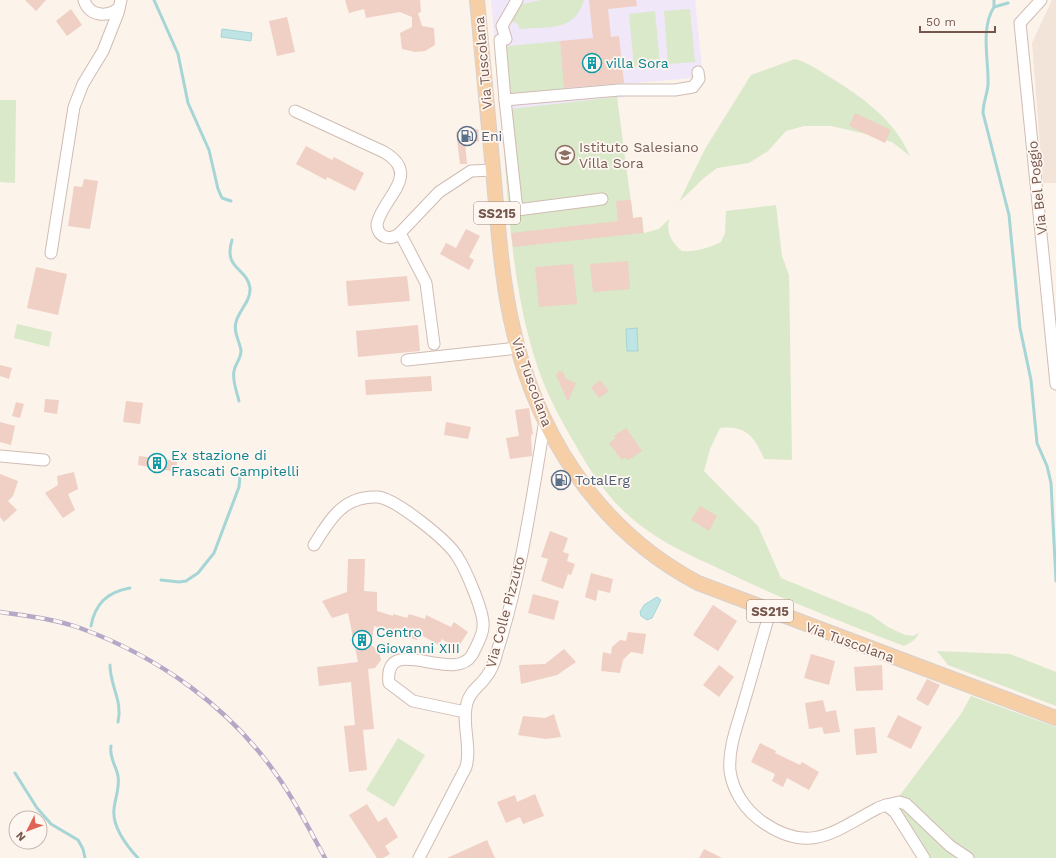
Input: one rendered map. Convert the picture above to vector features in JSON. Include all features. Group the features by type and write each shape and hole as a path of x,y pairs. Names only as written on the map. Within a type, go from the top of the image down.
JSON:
{"main road":[{"name":"Via Tuscolana","path":"477,0 487,146 493,170 504,282 518,348 531,388 556,447 584,491 632,540 665,564 709,588 1056,718"}],"street":[{"path":"84,0 88,8 100,15 107,15 120,4"},
{"path":"517,0 502,26 505,100 517,210 602,199"},
{"name":"Via Bel Poggio","path":"1041,0 1020,23 1056,384"},
{"path":"51,253 74,107 83,84 103,51 120,4"},
{"path":"505,100 619,90 675,90 693,86 700,79 698,72"},
{"path":"295,111 384,152 397,163 400,171 398,188 377,224 378,232 385,238 393,238 400,233 439,192 471,171 493,170"},
{"path":"400,233 426,283 434,344"},
{"path":"407,360 518,348"},
{"name":"Via Colle Pizzuto","path":"420,858 466,767 469,757 465,712 471,693 490,671 499,646 512,595 528,517 544,420"},
{"path":"0,456 44,460"},
{"path":"314,545 333,516 356,499 367,497 380,498 401,508 432,530 457,555 464,568 481,612 483,627 478,643 470,658 464,663 441,664 398,659 391,664 387,672 388,683 413,700 465,712"},
{"path":"770,612 732,745 730,771 738,795 751,812 765,824 784,833 807,838 828,835 878,808 899,802 906,804 950,846 968,858"},
{"path":"886,805 895,812 924,858"}],"shaded area":[{"name":"Istituto Salesiano Villa Sora","path":"491,0 695,0 703,77 624,84 625,97 617,98 633,218 511,233"},
{"path":"1052,0 1056,0 1056,183 1043,183 1032,43"}],"green space":[{"path":"541,0 584,0 580,11 574,18 559,26 520,29 517,23 511,22 518,5"},
{"path":"690,9 695,62 668,64 664,11"},
{"path":"655,11 660,65 634,67 629,14"},
{"path":"560,41 565,89 500,94 496,47"},
{"path":"795,59 812,66 864,100 886,120 903,143 910,156 892,142 866,134 831,126 804,126 786,131 768,151 749,163 717,168 704,178 679,202 705,149 751,75"},
{"path":"617,97 633,218 642,217 644,233 659,229 669,219 668,229 675,245 682,251 698,250 721,242 725,233 726,211 776,205 782,256 789,275 792,460 764,459 757,444 748,434 737,428 720,428 710,449 704,471 758,526 781,578 871,615 888,627 905,635 913,636 919,633 915,639 907,645 904,646 812,610 744,581 690,555 649,532 620,508 603,488 588,467 560,417 550,398 538,368 521,305 508,207 501,110"},
{"path":"0,100 16,100 15,183 0,182"},
{"path":"17,324 52,332 49,347 14,338"},
{"path":"937,651 1010,654 1056,672 1056,706 948,665"},
{"path":"971,696 1056,727 1056,858 924,858 886,805 900,795 961,714"},
{"path":"398,738 425,755 394,807 366,790"}],"water":[{"path":"222,29 252,33 251,41 221,37"},
{"path":"637,328 638,351 627,351 626,329"},
{"path":"657,597 661,600 652,618 647,620 641,616 640,612 644,605"}],"building":[{"path":"25,0 46,0 36,11"},
{"path":"345,0 420,0 421,12 418,13 422,26 434,28 435,45 425,51 415,52 402,49 400,33 412,27 412,17 400,12 366,18 364,9 349,13"},
{"name":"villa Sora","path":"589,0 636,0 637,6 608,9 611,37 619,36 624,83 564,88 560,41 593,38"},
{"path":"71,9 82,25 67,36 56,21"},
{"path":"287,17 295,52 277,56 269,21"},
{"path":"855,113 891,130 885,143 849,126"},
{"name":"Eni","path":"478,129 479,141 465,143 467,164 460,164 456,132"},
{"path":"306,146 332,160 334,157 364,173 355,191 327,177 326,180 296,164"},
{"path":"84,179 98,181 90,229 68,226 74,186 82,187"},
{"path":"631,200 633,218 642,217 643,233 513,247 511,233 618,221 616,201"},
{"path":"466,229 480,236 469,257 474,260 469,270 440,254 446,243 456,248"},
{"path":"628,261 630,289 593,292 590,264"},
{"path":"573,264 577,304 539,307 535,267"},
{"path":"36,267 67,274 58,315 27,308"},
{"path":"407,276 410,301 348,306 346,281"},
{"path":"418,325 420,351 358,357 356,331"},
{"path":"0,365 12,368 9,379 0,376"},
{"path":"559,371 563,372 566,379 576,383 568,402 556,375"},
{"path":"431,376 432,391 366,395 365,380"},
{"path":"600,380 609,391 599,398 591,387"},
{"path":"45,399 59,400 57,414 44,412"},
{"path":"126,401 143,403 140,424 123,422"},
{"path":"16,402 24,404 20,418 12,416"},
{"path":"529,408 533,434 531,435 532,456 510,459 506,438 519,436 515,410"},
{"path":"0,422 15,426 11,445 0,442"},
{"path":"446,422 471,427 468,439 444,435"},
{"path":"626,428 642,451 630,459 627,460 625,457 622,460 609,443 616,438 614,436"},
{"name":"Ex stazione di Frascati Campitelli","path":"139,456 177,461 176,472 138,465"},
{"name":"TotalErg","path":"563,470 571,484 558,491 550,477"},
{"path":"74,472 78,489 68,494 75,510 63,518 45,493 58,485 57,476"},
{"path":"0,474 18,481 13,496 8,501 17,510 4,522 0,517"},
{"path":"700,506 717,516 709,531 691,520"},
{"path":"550,531 568,538 563,552 569,554 567,561 575,564 571,575 568,574 563,589 541,581 548,559 541,557"},
{"name":"Centro Giovanni XIII","path":"348,559 365,559 364,591 377,592 377,611 393,616 393,614 407,618 409,614 425,619 426,615 451,627 454,622 468,632 457,649 442,639 439,645 419,634 417,640 374,626 371,645 379,651 381,660 375,668 368,669 374,729 363,730 367,770 349,772 344,726 355,725 351,682 319,686 317,667 358,662 348,613 332,618 322,601 347,592"},
{"path":"591,573 613,579 610,593 598,590 596,601 585,597"},
{"path":"533,594 559,601 554,620 528,613"},
{"path":"713,605 737,621 718,651 693,635"},
{"path":"628,632 646,634 643,654 631,652 623,660 620,673 601,671 603,652 611,654 612,647 620,640 626,641"},
{"path":"564,649 576,662 557,675 521,684 519,665 545,664"},
{"path":"811,654 835,661 829,685 804,678"},
{"path":"719,665 734,677 719,697 703,685"},
{"path":"882,665 883,690 856,691 854,667"},
{"path":"927,679 940,685 928,706 916,699"},
{"path":"823,700 826,712 836,710 840,732 824,734 822,727 809,729 805,703"},
{"path":"554,714 561,737 546,739 518,735 523,716 545,718"},
{"path":"898,715 922,727 911,749 887,737"},
{"path":"875,727 877,753 856,755 854,729"},
{"path":"760,743 776,751 775,753 800,765 802,762 819,772 809,790 787,778 783,787 772,781 775,774 751,762"},
{"path":"535,794 544,816 523,824 520,817 506,823 497,802 515,795 517,802"},
{"path":"367,804 378,822 386,817 398,837 385,846 390,854 383,858 377,858 349,815"},
{"path":"487,840 495,858 447,858"},
{"path":"704,849 722,858 699,858"}],"waterway":[{"path":"154,0 178,54 188,103 209,150 218,189 222,198 231,201"},
{"path":"994,0 994,7"},
{"path":"1008,3 994,7 987,25 986,45 988,85 983,113 1009,215 1020,328 1031,380 1037,443 1047,466 1051,483 1056,581"},
{"path":"232,240 230,250 233,263 245,276 250,288 249,297 235,326 241,351 234,375 234,383 239,401"},
{"path":"161,580 179,582 186,581 198,573 214,553 239,487 240,476"},
{"path":"91,626 96,611 103,600 115,593 130,588"},
{"path":"110,665 119,707 118,722"},
{"path":"111,746 111,754 118,780 118,789 114,809 115,822 125,842 138,858"},
{"path":"15,773 37,808 51,824 78,840 83,849 85,858"}],"railway":[{"path":"0,612 31,616 80,628 138,654 165,669 191,687 238,728 259,752 291,796 325,858"}],"place":[{"name":"villa Sora","path":"592,63"},
{"name":"Eni","path":"467,136"},
{"name":"Istituto Salesiano Villa Sora","path":"565,155"},
{"name":"Ex stazione di Frascati Campitelli","path":"157,463"},
{"name":"TotalErg","path":"561,480"},
{"name":"Centro Giovanni XIII","path":"362,640"}]}
